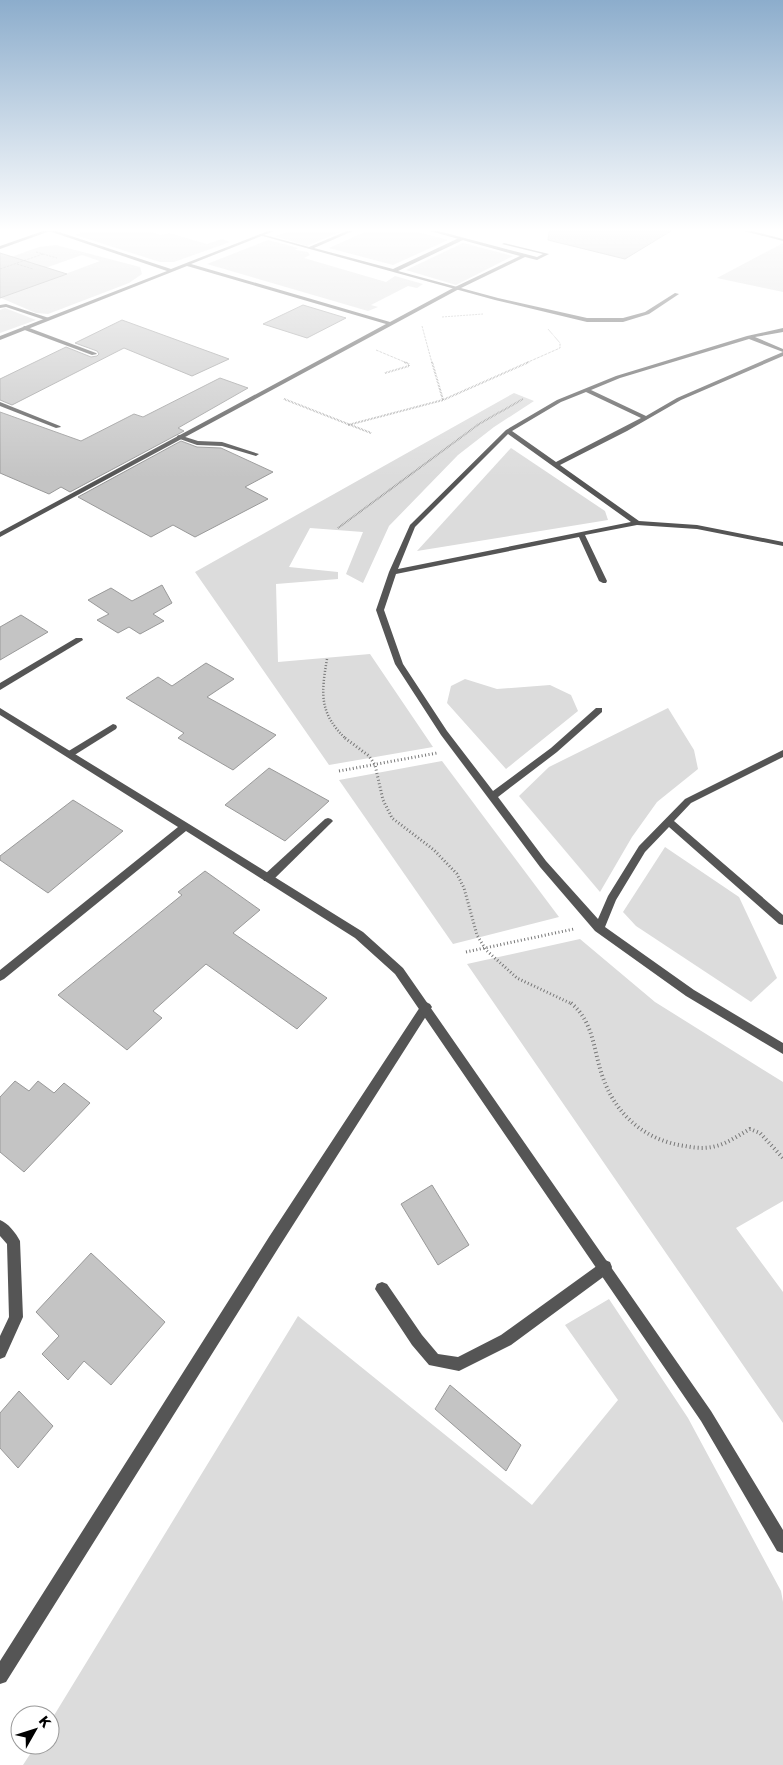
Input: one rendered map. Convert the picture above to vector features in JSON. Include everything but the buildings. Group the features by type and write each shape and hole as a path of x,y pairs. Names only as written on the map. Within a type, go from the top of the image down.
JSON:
{"street":[{"path":"31,313 47,319"},
{"path":"0,338 61,313"},
{"path":"355,313 392,324"},
{"path":"0,536 179,437 411,313"},
{"path":"554,313 607,321 623,320 646,313"},
{"path":"24,328 94,354"},
{"path":"783,330 749,337 618,377 559,401 508,431 412,526 392,572 380,610 398,664 444,733 543,864 599,928 690,992 783,1049"},
{"path":"749,337 783,352"},
{"path":"555,464 646,418 679,399 783,352"},
{"path":"587,390 646,418"},
{"path":"0,404 58,427"},
{"path":"508,431 637,523"},
{"path":"179,437 197,443 222,444 256,454"},
{"path":"392,572 637,523 697,527 783,544"},
{"path":"581,534 603,581"},
{"path":"0,687 79,640"},
{"path":"492,797 554,750 599,710"},
{"path":"0,711 359,935 399,971 426,1007 706,1416 783,1545"},
{"path":"70,754 113,727"},
{"path":"599,928 612,899 642,849 688,801 783,754"},
{"path":"268,878 328,821"},
{"path":"668,821 783,921"},
{"path":"0,976 186,826"},
{"path":"0,1676 274,1242 426,1007"},
{"path":"0,1226 13,1241 16,1317 0,1352"},
{"path":"382,1289 417,1340 434,1360 459,1364 506,1340 605,1267"}],"path":[{"path":"439,317 487,314"},
{"path":"420,318 443,400"},
{"path":"348,425 443,400 560,348 560,343 544,324"},
{"path":"356,342 409,364 409,366 385,374"},
{"path":"265,392 371,433"},
{"path":"338,528 479,424 523,399"},
{"path":"327,659 322,688 322,704 328,719 337,731 371,758 379,772 381,800 390,816 442,858 457,875 467,898 477,936 510,973 528,984 556,994 578,1009 593,1032 598,1058 608,1091 623,1114 652,1137 680,1146 713,1147 750,1129 760,1133 783,1158"},
{"path":"340,771 439,752"},
{"path":"466,952 574,929"}],"shaded area":[{"path":"0,313 19,313 36,320 0,333"},
{"path":"514,393 534,401 494,427 458,455 389,526 363,583 346,574 363,532 310,528 289,567 338,572 338,579 276,584 278,662 370,654 433,747 329,765 195,572"},
{"path":"511,448 605,511 608,520 417,551"},
{"path":"465,679 497,689 550,685 571,695 578,711 506,769 447,703 451,686"},
{"path":"668,708 694,750 698,769 657,802 632,837 600,892 519,796 549,767"},
{"path":"442,761 559,917 453,944 339,780"},
{"path":"665,847 739,897 777,978 751,1002 636,926 623,912"},
{"path":"580,939 655,1002 783,1082 783,1201 736,1228 783,1292 783,1423 467,964"},
{"path":"609,1299 688,1418 781,1591 783,1602 783,1765 23,1765 30,1755 60,1755 60,1706 298,1316 532,1505 618,1400 565,1325"}]}
